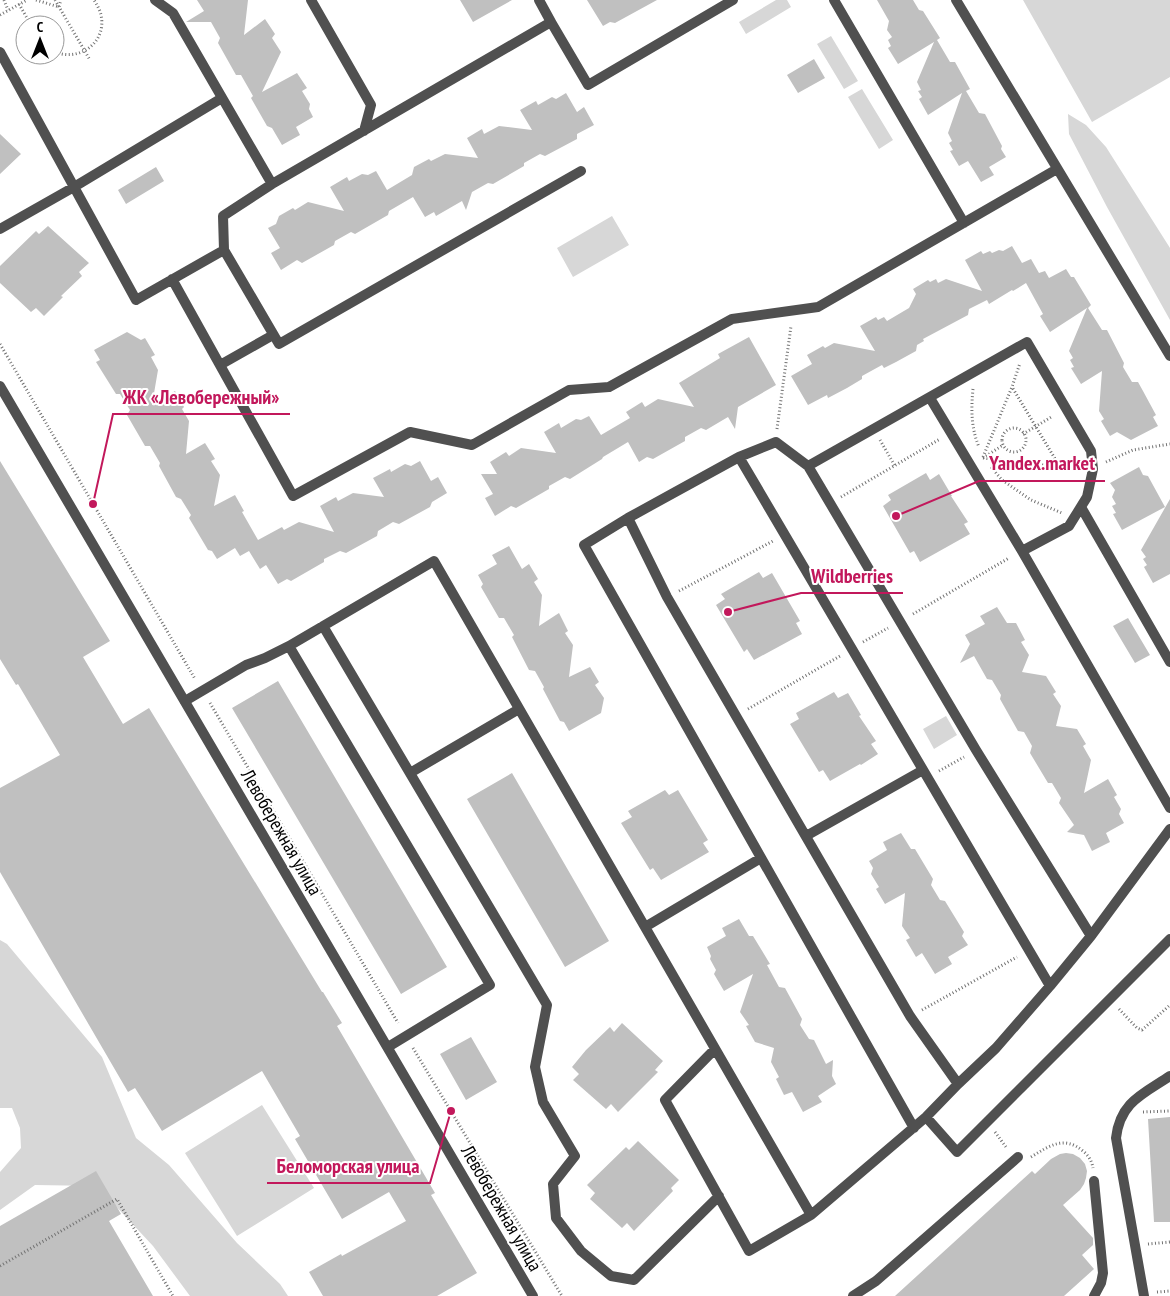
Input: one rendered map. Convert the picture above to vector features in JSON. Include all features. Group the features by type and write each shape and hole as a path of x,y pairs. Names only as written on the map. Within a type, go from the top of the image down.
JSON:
{"street":[{"path":"155,0 173,13 272,184"},
{"path":"311,0 371,105 364,131"},
{"path":"540,0 588,85 733,0"},
{"path":"834,0 964,223"},
{"path":"956,0 1170,356"},
{"path":"551,22 272,184 224,216 224,250 279,344 581,171"},
{"path":"1,57 136,300 224,250"},
{"path":"0,229 222,98"},
{"path":"172,279 293,496 410,432 472,445 569,390 609,388 732,319 818,307 1057,169"},
{"path":"220,365 273,335"},
{"path":"808,466 1027,342 1091,451 1093,468 1087,497 1069,526 1022,550"},
{"name":"Левобережная улица","path":"0,386 533,1296"},
{"path":"930,398 1022,550 1170,808"},
{"path":"914,1128 584,545 628,518 738,457 776,442 808,466 976,750 1091,936"},
{"path":"738,457 1050,986"},
{"path":"1081,507 1170,662"},
{"path":"628,518 668,597 910,1016 958,1084"},
{"path":"185,701 246,666 289,646 434,561 811,1215"},
{"path":"324,626 547,1005 535,1067 543,1102 575,1156 553,1184 556,1218 581,1251 610,1276 634,1280 719,1196"},
{"path":"289,646 490,985 388,1047"},
{"path":"410,773 519,709"},
{"path":"806,836 925,774"},
{"path":"715,1049 665,1100 750,1251 811,1215 914,1128 996,1048 1091,936 1170,829"},
{"path":"645,927 761,858"},
{"path":"926,1116 957,1152 1170,939"},
{"path":"1144,1296 1116,1138 1123,1114 1131,1104 1170,1076"},
{"path":"854,1296 876,1281 1018,1157"},
{"path":"1094,1181 1103,1272 1101,1283 1094,1296"}],"path":[{"path":"4,0 8,10"},
{"path":"0,15 27,0"},
{"path":"36,0 59,7"},
{"path":"56,0 90,60"},
{"path":"59,7 61,0"},
{"path":"65,55 85,51 95,42 100,33 102,24 101,14 94,0"},
{"path":"19,4 25,15"},
{"path":"776,442 793,310"},
{"path":"983,458 1012,387 1027,342"},
{"path":"0,344 202,691 562,1296"},
{"path":"974,372 971,412 975,438 983,458 1002,480 1030,500 1074,518"},
{"path":"1012,387 1060,467"},
{"path":"1023,434 1066,409"},
{"path":"874,429 895,466"},
{"path":"1018,429 1026,440 1020,450 1013,452 1006,449 1004,445 1003,437 1010,430 1018,429"},
{"path":"830,504 950,433"},
{"path":"983,458 1060,467 1093,468 1133,450 1170,444"},
{"path":"970,466 1004,445"},
{"path":"668,597 785,535"},
{"path":"737,715 1022,550"},
{"path":"925,774 976,750"},
{"path":"910,1016 1028,950"},
{"path":"1109,1000 1137,1028 1142,1030 1170,1005"},
{"path":"987,1122 1008,1150 1018,1157 1031,1157 1048,1146 1057,1143 1067,1142 1077,1146 1087,1154 1093,1164 1094,1181"},
{"path":"0,1266 118,1199 173,1296"},
{"path":"1135,1244 1170,1242"}],"shaded area":[{"path":"776,0 787,0 791,7 746,34 739,22"},
{"path":"1023,0 1170,0 1170,77 1092,122"},
{"path":"831,36 858,81 844,89 817,44"},
{"path":"862,89 893,140 879,149 848,97"},
{"path":"1068,114 1086,125 1106,147 1170,248 1170,320 1069,134"},
{"path":"612,216 629,245 573,277 557,248"},
{"path":"946,716 957,735 934,749 923,729"},
{"path":"0,940 7,944 102,1057 136,1138 169,1165 237,1243 280,1284 288,1296 190,1296 153,1246 97,1186 35,1185 0,1210 0,1172 21,1148 20,1128 12,1108 0,1108"},
{"path":"262,1105 314,1188 237,1236 185,1153"}],"building":[{"path":"197,0 248,0 244,35 265,19 275,34 272,38 281,52 262,92 297,73 307,88 302,91 310,104 309,109 313,117 296,127 300,135 282,145 272,128 267,126 251,98 253,96 241,75 236,75 218,43 220,38 211,22 186,22 204,11"},
{"path":"460,0 512,0 473,22"},
{"path":"587,0 657,0 615,23 610,22 603,26"},
{"path":"877,0 913,0 919,10 923,11 940,38 937,40 950,62 955,62 970,89 966,91 979,113 985,114 1002,146 1001,149 1006,157 989,167 994,175 981,182 968,161 959,166 950,151 953,150 949,143 952,141 948,133 962,93 928,115 919,99 922,97 918,91 921,90 917,82 934,42 898,64 888,48 891,46 888,40 892,37 887,30 889,21"},
{"path":"814,59 825,78 798,93 787,75"},
{"path":"566,93 577,112 584,107 594,125 577,134 577,139 545,156 540,154 524,163 524,166 493,184 488,183 472,192 466,210 462,201 436,216 434,212 425,217 413,197 389,211 388,215 355,234 351,232 335,241 334,245 302,263 297,260 281,270 271,253 280,248 268,228 276,224 279,216 293,208 295,210 308,202 344,211 330,187 347,177 349,181 362,174 368,175 376,171 387,190 412,175 414,167 429,159 431,161 445,154 478,158 467,138 482,129 484,134 499,126 532,130 520,110 536,101 538,105 552,97 556,99"},
{"path":"0,134 21,154 0,174"},
{"path":"156,167 164,181 126,204 118,190"},
{"path":"48,226 89,263 79,272 82,276 44,316 36,308 31,312 0,283 0,266 36,231 39,234"},
{"path":"1012,246 1022,263 1031,259 1039,273 1045,271 1049,278 1066,269 1071,277 1074,277 1091,305 1088,308 1102,330 1107,330 1124,363 1123,367 1132,382 1138,382 1156,415 1153,417 1158,426 1131,440 1117,432 1110,436 1101,421 1104,419 1099,411 1102,371 1081,384 1071,368 1074,367 1070,360 1073,358 1069,351 1087,308 1050,332 1040,316 1043,314 1026,283 989,304 987,300 969,309 968,315 923,339 924,341 917,345 916,351 884,368 882,365 862,376 862,379 828,398 827,395 808,405 791,376 812,364 807,355 823,346 825,348 834,343 875,351 860,326 876,317 878,320 884,317 887,321 909,308 916,294 913,289 928,280 930,282 936,279 938,283 946,279 982,291 965,260 981,251 983,254 990,251 992,253 999,250 1003,251"},
{"path":"127,332 141,340 145,338 155,355 151,357 158,370 152,405 175,391 189,421 186,454 205,443 215,459 211,461 220,475 214,506 235,495 244,511 242,512 258,540 282,527 284,530 299,522 334,532 320,506 336,497 338,501 353,493 384,497 373,478 390,469 391,472 405,464 411,466 420,461 431,481 438,477 447,493 432,502 430,507 399,524 393,522 378,531 377,536 346,553 340,551 324,559 324,562 291,581 287,579 278,584 266,565 260,569 249,551 240,556 235,548 217,559 212,551 208,550 189,518 191,515 181,499 176,497 150,446 145,446 127,415 130,410 120,394 116,394 96,362 100,360 94,350"},
{"path":"749,337 776,385 738,407 735,429 728,417 706,430 701,428 685,437 685,441 653,459 647,457 639,462 628,442 570,479 565,477 549,486 549,489 516,508 511,506 495,516 485,498 493,494 481,474 497,474 490,462 506,452 509,456 521,448 556,453 544,432 559,423 561,428 576,419 581,420 589,416 601,435 630,418 626,412 642,402 645,407 658,399 694,407 679,383 720,358 718,354"},
{"path":"0,461 110,641 83,657 123,724 149,708 342,1023 337,1026 435,1193 431,1195 477,1273 437,1296 323,1296 309,1272 406,1221 389,1192 342,1219 295,1139 300,1136 262,1071 162,1131 135,1088 128,1092 0,872 0,788 60,755 18,684 16,685 0,659"},
{"path":"1139,467 1143,475 1148,476 1165,507 1122,530 1113,514 1116,513 1112,506 1116,504 1112,497 1115,490 1110,483"},
{"path":"926,473 930,480 939,474 968,522 964,524 970,534 920,562 914,551 910,553 883,506 891,500 888,495"},
{"path":"1170,499 1170,574 1153,583 1144,567 1147,565 1143,559 1146,557 1141,550"},
{"path":"509,546 522,569 529,564 538,579 534,582 542,595 539,626 559,613 568,631 565,633 573,645 569,677 590,667 599,682 595,685 604,698 601,713 569,731 564,722 560,721 535,671 529,670 512,637 514,635 504,618 499,618 481,587 483,584 478,575 497,564 492,555"},
{"path":"759,572 763,578 772,573 800,621 796,623 802,634 754,660 747,649 744,652 716,605 725,599 721,594"},
{"path":"997,607 1007,623 1016,623 1025,640 1021,642 1029,655 1022,672 1046,676 1056,692 1053,694 1061,706 1056,726 1077,729 1086,744 1083,746 1091,760 1084,793 1108,779 1117,795 1114,797 1121,809 1119,814 1124,823 1106,833 1110,842 1092,851 1084,835 1067,832 1074,825 1059,803 1061,798 1052,783 1048,783 1030,753 1032,746 1024,732 1018,731 1000,699 1001,695 992,680 987,679 974,656 960,663 970,644 965,635 985,624 980,616"},
{"path":"1128,618 1150,655 1135,663 1113,626"},
{"path":"278,681 447,967 401,994 232,708"},
{"path":"834,692 838,698 848,693 861,715 859,716 876,741 871,744 878,754 830,781 823,770 819,772 790,724 799,719 796,713"},
{"path":"512,773 609,941 565,967 467,799"},
{"path":"665,790 669,795 678,790 708,840 703,843 709,852 661,880 653,868 650,870 621,823 632,817 628,811"},
{"path":"901,833 911,849 915,849 933,879 931,885 940,900 945,901 964,932 962,936 968,945 948,957 952,964 935,974 922,953 916,957 906,940 910,938 902,926 905,893 885,904 876,889 879,887 871,874 873,868 869,861 887,850 883,842"},
{"path":"739,919 749,936 753,936 770,964 767,965 779,987 785,988 802,1019 800,1025 809,1039 814,1040 826,1064 833,1060 832,1076 836,1084 818,1096 822,1102 803,1112 792,1092 784,1095 776,1079 779,1077 771,1062 774,1048 755,1042 746,1026 749,1025 740,1012 753,974 724,991 714,974 716,970 710,959 711,956 707,947 726,936 722,928"},
{"path":"622,1023 663,1061 655,1070 658,1072 618,1112 611,1104 606,1109 573,1080 579,1074 572,1067 586,1050 610,1027 614,1032"},
{"path":"471,1037 497,1082 466,1100 440,1054"},
{"path":"1170,1117 1170,1222 1154,1222 1148,1119"},
{"path":"638,1141 679,1180 671,1188 673,1191 634,1231 627,1223 622,1228 590,1199 595,1193 587,1185 626,1147 629,1150"},
{"path":"1066,1153 1080,1158 1085,1164 1087,1171 1084,1184 1080,1190 1063,1205 1093,1238 1093,1245 1082,1255 1094,1269 1064,1296 895,1296 1032,1171 1035,1174 1051,1159"},
{"path":"96,1171 121,1214 109,1221 153,1296 0,1296 0,1226"}],"place":[{"name":"ЖК «Левобережный»","path":"93,504"},
{"name":"Yandex.market","path":"896,516"},
{"name":"Wildberries","path":"728,612"},
{"name":"Беломорская улица","path":"451,1111"}]}
